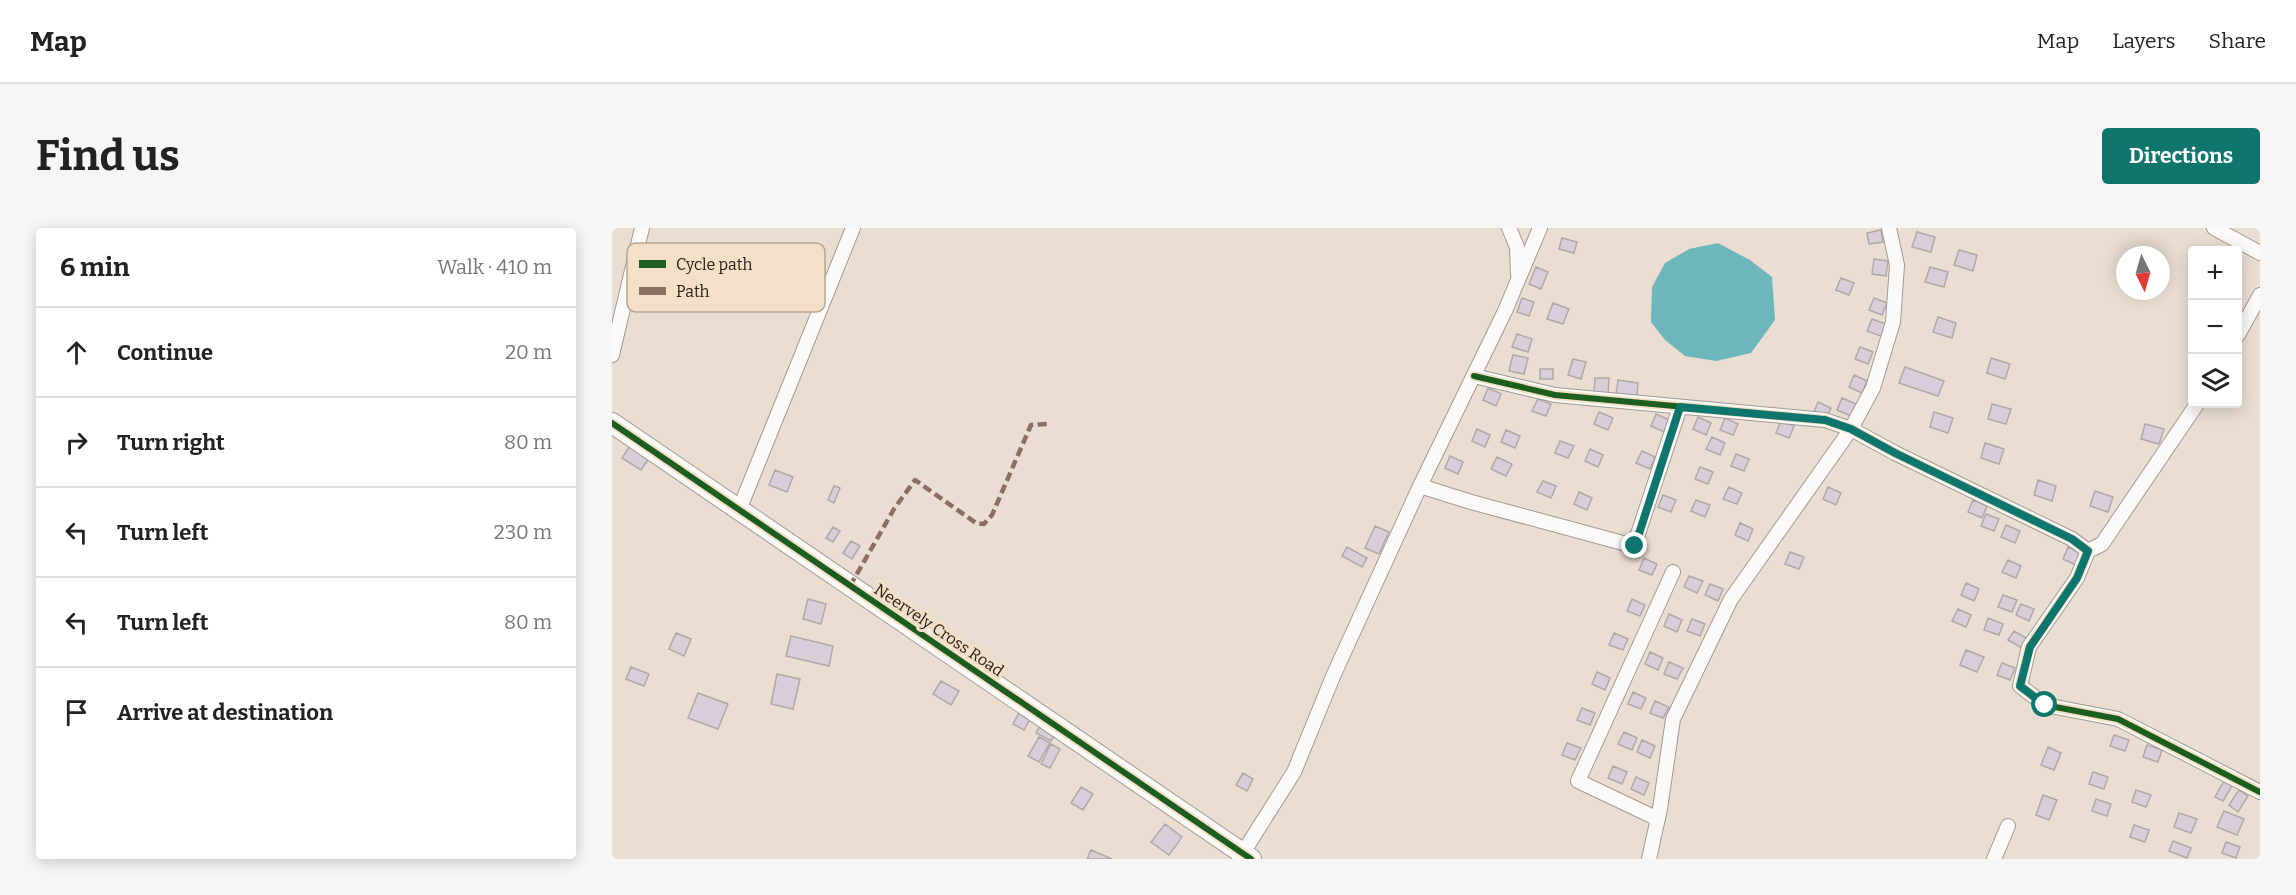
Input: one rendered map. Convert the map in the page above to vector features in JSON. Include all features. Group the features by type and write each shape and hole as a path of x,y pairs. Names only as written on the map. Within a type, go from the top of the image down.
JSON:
{"street":[{"path":"638,243 642,228"},
{"path":"825,299 854,228"},
{"path":"1509,228 1517,247 1518,280"},
{"path":"1244,857 1294,772 1334,674 1420,486 1474,376 1540,228"},
{"path":"1649,859 1658,819 1673,719 1731,599 1851,429 1873,388 1893,322 1897,265 1889,228"},
{"path":"2214,228 2260,253"},
{"path":"612,355 627,292"},
{"path":"2242,328 2260,296"},
{"path":"739,510 820,312"},
{"path":"1474,376 1555,395 1825,420 1851,429 1895,453 2072,539 2088,551"},
{"path":"1420,486 1635,546 1680,407"},
{"path":"2195,408 2102,544 2088,551 2077,578 2030,647 2020,686 2045,705 2118,719 2260,792"},
{"name":"Neervely Cross Road","path":"612,423 1244,857"},
{"path":"1658,819 1578,781 1673,572"},
{"path":"1994,859 2008,826"}],"water":[{"path":"1718,243 1750,260 1772,277 1775,320 1751,353 1716,361 1685,356 1665,340 1651,322 1652,287 1665,263 1689,249"}],"building":[{"path":"1881,230 1883,242 1869,244 1867,233"},
{"path":"1917,232 1935,237 1931,252 1912,247"},
{"path":"1562,238 1577,242 1574,253 1559,249"},
{"path":"1959,250 1977,255 1973,271 1954,265"},
{"path":"1874,259 1888,261 1886,276 1872,274"},
{"path":"1536,267 1548,272 1541,289 1529,284"},
{"path":"1930,267 1948,272 1944,287 1925,282"},
{"path":"1841,278 1854,283 1849,295 1836,290"},
{"path":"1522,298 1534,302 1529,316 1517,312"},
{"path":"1874,298 1887,303 1882,315 1869,310"},
{"path":"1553,303 1569,309 1563,324 1547,319"},
{"path":"1938,317 1956,323 1952,338 1933,332"},
{"path":"1872,319 1886,324 1881,336 1867,331"},
{"path":"1517,334 1532,339 1528,352 1512,347"},
{"path":"1860,347 1873,352 1868,364 1855,359"},
{"path":"1513,355 1528,358 1524,374 1509,371"},
{"path":"1991,358 2010,364 2005,379 1987,373"},
{"path":"1573,359 1586,362 1581,379 1568,375"},
{"path":"1905,367 1944,381 1938,396 1899,383"},
{"path":"1540,369 1553,369 1553,379 1540,379"},
{"path":"1854,375 1867,381 1862,393 1849,387"},
{"path":"1595,378 1609,378 1608,395 1594,394"},
{"path":"1618,380 1638,383 1637,396 1616,394"},
{"path":"1488,388 1501,394 1496,406 1483,400"},
{"path":"1842,398 1856,404 1851,416 1837,410"},
{"path":"1538,399 1551,404 1546,416 1532,411"},
{"path":"1818,402 1831,408 1826,419 1813,414"},
{"path":"1992,404 2011,409 2006,424 1988,419"},
{"path":"1599,412 1613,418 1608,430 1594,424"},
{"path":"1934,412 1953,418 1948,433 1930,427"},
{"path":"1656,414 1669,420 1664,432 1651,426"},
{"path":"1698,417 1711,423 1706,435 1693,429"},
{"path":"1725,418 1738,424 1733,435 1720,430"},
{"path":"1781,421 1794,426 1789,438 1776,433"},
{"path":"2145,424 2164,429 2159,444 2141,439"},
{"path":"1477,429 1490,435 1485,447 1472,441"},
{"path":"1506,430 1520,436 1515,448 1501,442"},
{"path":"1712,437 1725,443 1720,455 1706,449"},
{"path":"1560,441 1574,446 1568,458 1555,453"},
{"path":"1985,443 2004,449 1999,464 1981,458"},
{"path":"631,444 650,457 641,470 622,458"},
{"path":"1590,449 1603,455 1598,467 1585,461"},
{"path":"1642,451 1655,457 1650,469 1636,463"},
{"path":"1736,454 1749,459 1744,471 1731,466"},
{"path":"1450,456 1463,462 1458,474 1445,468"},
{"path":"1497,457 1512,464 1506,476 1491,469"},
{"path":"1700,467 1713,472 1708,484 1695,479"},
{"path":"775,470 793,477 787,492 769,485"},
{"path":"2038,480 2056,486 2052,501 2034,495"},
{"path":"1543,481 1556,486 1551,498 1537,492"},
{"path":"834,486 840,488 834,503 828,500"},
{"path":"1729,487 1742,493 1737,504 1723,499"},
{"path":"1828,487 1841,493 1836,505 1823,499"},
{"path":"2095,491 2113,497 2108,512 2090,506"},
{"path":"1579,492 1592,498 1587,510 1574,504"},
{"path":"1663,495 1676,500 1671,512 1658,507"},
{"path":"1696,500 1710,505 1705,517 1691,511"},
{"path":"1973,500 1987,506 1982,518 1968,512"},
{"path":"1986,514 1999,519 1994,531 1981,526"},
{"path":"1740,523 1753,529 1748,541 1735,535"},
{"path":"2006,525 2020,531 2015,543 2001,537"},
{"path":"1375,526 1389,532 1379,554 1365,548"},
{"path":"833,527 840,531 833,542 826,538"},
{"path":"851,541 860,546 852,559 843,553"},
{"path":"1347,547 1367,558 1362,567 1342,556"},
{"path":"2068,547 2081,553 2076,565 2063,559"},
{"path":"1790,552 1804,557 1799,569 1785,564"},
{"path":"1644,558 1657,564 1652,575 1639,570"},
{"path":"2008,560 2021,566 2016,578 2002,572"},
{"path":"1689,576 1703,581 1697,593 1684,587"},
{"path":"1966,583 1979,589 1974,601 1961,595"},
{"path":"1710,584 1723,589 1718,601 1705,595"},
{"path":"2003,595 2017,600 2012,612 1998,607"},
{"path":"808,599 826,604 821,624 803,619"},
{"path":"1632,599 1645,605 1640,616 1627,611"},
{"path":"2021,604 2034,609 2029,621 2016,615"},
{"path":"1958,609 1971,615 1966,627 1952,621"},
{"path":"1669,614 1682,620 1677,632 1664,626"},
{"path":"1988,618 2003,624 1999,635 1984,630"},
{"path":"1692,619 1705,624 1700,636 1687,631"},
{"path":"2014,631 2028,639 2022,648 2008,640"},
{"path":"676,633 691,639 684,656 669,649"},
{"path":"1614,633 1628,639 1623,650 1609,645"},
{"path":"791,636 833,646 829,666 786,656"},
{"path":"1966,650 1984,657 1977,672 1960,665"},
{"path":"1650,652 1663,658 1658,670 1645,664"},
{"path":"1669,662 1683,668 1677,679 1664,674"},
{"path":"2002,663 2015,668 2010,680 1997,675"},
{"path":"631,667 649,674 644,686 626,679"},
{"path":"1597,672 1610,678 1605,690 1592,684"},
{"path":"777,674 800,679 793,709 771,704"},
{"path":"941,681 959,691 951,705 933,694"},
{"path":"1633,692 1646,698 1641,709 1628,704"},
{"path":"698,693 728,704 718,729 688,718"},
{"path":"1655,701 1669,707 1663,718 1650,713"},
{"path":"1582,708 1595,713 1590,725 1577,720"},
{"path":"1019,713 1030,719 1024,730 1013,724"},
{"path":"1042,723 1057,732 1051,741 1036,733"},
{"path":"1624,732 1637,738 1632,750 1618,744"},
{"path":"2114,735 2129,740 2125,751 2110,746"},
{"path":"1039,737 1050,743 1039,762 1028,756"},
{"path":"1642,740 1655,746 1650,758 1637,752"},
{"path":"1567,743 1581,748 1575,760 1562,755"},
{"path":"1051,744 1060,749 1050,768 1041,764"},
{"path":"2147,745 2162,750 2158,762 2143,757"},
{"path":"2048,747 2061,753 2054,770 2041,765"},
{"path":"1613,766 1627,772 1622,784 1608,778"},
{"path":"2093,772 2108,777 2104,789 2089,784"},
{"path":"1243,773 1253,779 1247,791 1236,785"},
{"path":"1636,777 1649,783 1644,795 1631,789"},
{"path":"2224,781 2232,786 2223,801 2215,797"},
{"path":"1081,787 1093,794 1083,810 1071,803"},
{"path":"2136,790 2151,795 2146,807 2132,802"},
{"path":"2239,790 2248,796 2238,812 2229,805"},
{"path":"2043,795 2057,800 2049,820 2036,815"},
{"path":"2096,799 2111,804 2107,816 2092,811"},
{"path":"2224,811 2244,819 2237,835 2217,827"},
{"path":"2179,813 2197,819 2191,833 2174,827"},
{"path":"1165,824 1182,837 1169,855 1151,842"},
{"path":"2134,825 2149,830 2145,842 2130,837"},
{"path":"2173,841 2191,848 2187,858 2169,851"},
{"path":"2226,842 2240,847 2236,858 2222,853"},
{"path":"1091,850 1112,859 1087,859"}],"marked path":[{"path":"850,586 894,509 915,480 976,523 984,524 992,515 1031,425 1047,424"}],"cycle path":[{"path":"1474,376 1555,395 1825,420 1851,429 1895,453 2072,539 2088,551 2077,578 2029,647 2020,686 2045,705 2118,719 2260,792"},
{"path":"612,423 1251,859"}],"route":[{"path":"1635,546 1680,407 1825,420 1851,429 1895,453 2072,539 2088,551 2077,578 2030,647 2020,686 2045,705"}]}
